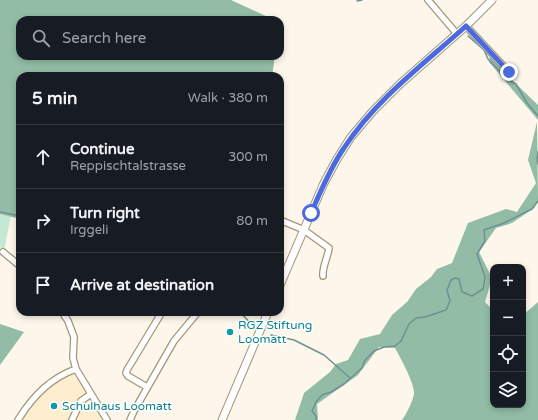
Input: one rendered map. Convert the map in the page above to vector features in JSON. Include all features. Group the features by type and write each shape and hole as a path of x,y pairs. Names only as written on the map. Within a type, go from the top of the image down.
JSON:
{"main road":[{"path":"284,276 330,171 351,137 373,111 400,84 466,26 492,0"},
{"path":"222,420 266,316"}],"street":[{"path":"428,0 457,34"},
{"path":"466,26 509,72"},
{"path":"284,222 304,230 329,248 323,276"},
{"path":"3,252 16,263"},
{"path":"65,316 74,337 73,358 76,369 107,420"},
{"path":"147,387 128,376 126,373 160,316"},
{"path":"130,420 147,387 174,341 191,316"},
{"path":"18,420 30,403 49,383 63,374 76,369"},
{"path":"72,420 81,401 91,394"}],"shaded area":[{"path":"70,374 75,376 102,414 100,420 21,420 27,409 50,385"}],"green space":[{"path":"0,0 231,0 266,16 16,16 16,60 274,60 273,72 16,72 16,218 0,214"},
{"path":"490,56 538,105 538,120 489,62"},
{"path":"537,122 538,200 534,208 512,223 496,228 479,252 490,274 490,285 485,302 490,307 490,408 526,408 526,312 538,302 538,420 402,420 409,408 414,390 407,371 395,348 379,347 358,375 317,404 318,420 295,420 304,393 330,372 336,364 348,360 360,339 380,334 392,315 407,302 416,289 431,277 437,269 452,263 468,223 506,209 517,212 536,183 528,160"},
{"path":"0,214 11,216 4,251 0,247"},
{"path":"0,324 24,332 0,365"}],"waterway":[{"path":"357,1 362,0"},
{"path":"432,0 440,10"},
{"path":"468,36 484,50 488,59 508,80 516,84 527,103 538,116"},
{"path":"538,151 538,164"},
{"path":"316,420 316,416 312,411 316,402 322,395 331,392 344,384 362,368 365,360 374,351 384,347 395,346 401,341 409,324 416,318 425,317 446,310 450,301 447,290 451,280 455,278 459,279 462,292 472,296 483,289 485,277 477,254 485,241 484,230 504,223 532,209 538,201"},
{"path":"0,212 16,215"},
{"path":"244,316 256,329"},
{"path":"271,335 294,340 324,355 350,378"}],"place":[{"name":"RGZ Stiftung Loomatt","path":"230,332"},
{"name":"Schulhaus Loomatt","path":"54,406"}],"route":[{"path":"311,213 336,159 364,121 414,70 466,26 509,72"}]}
